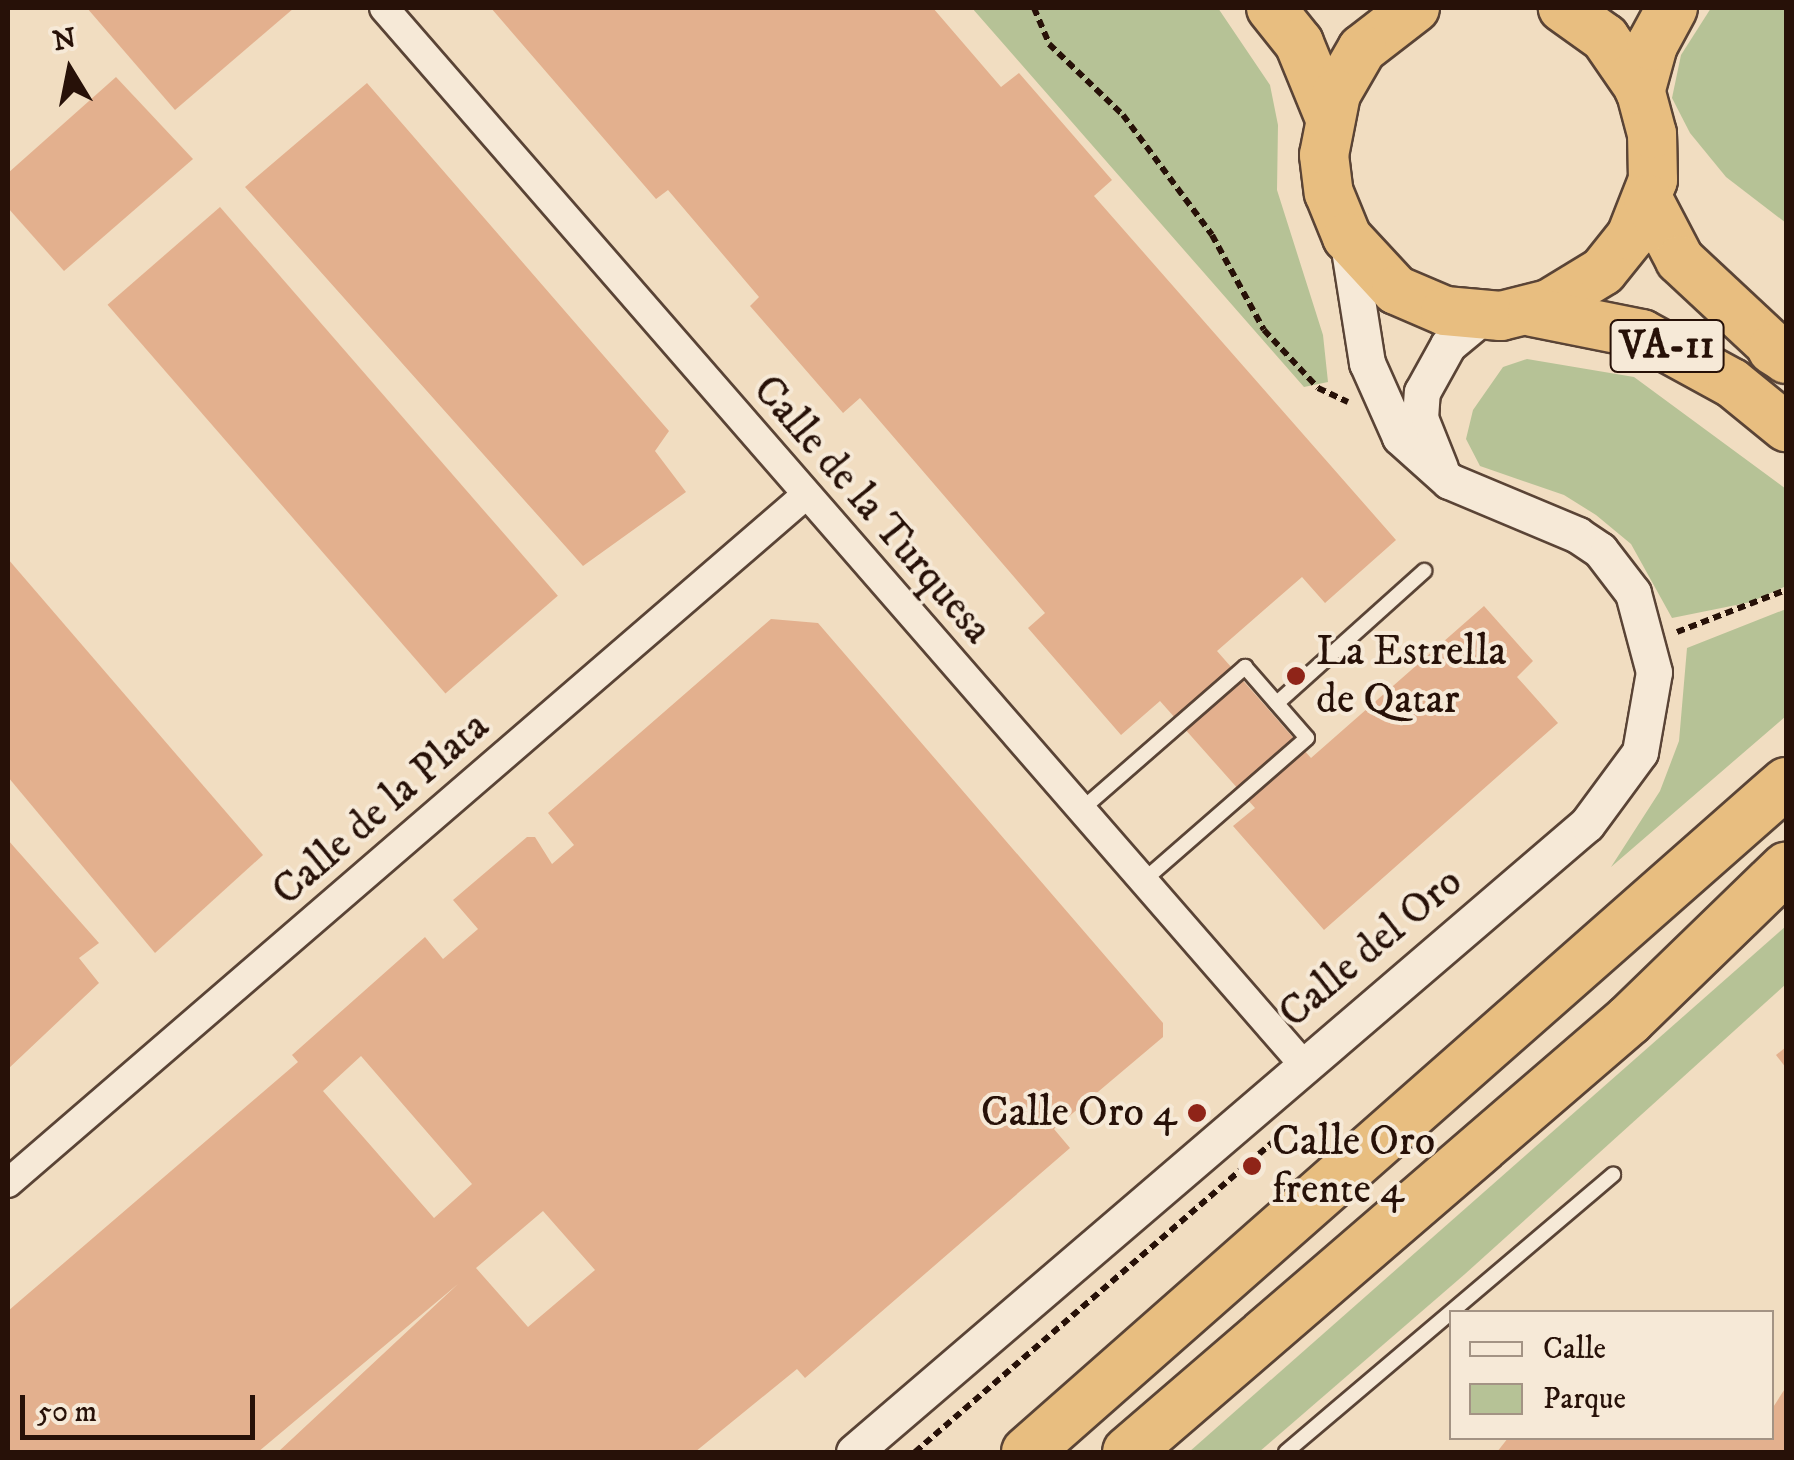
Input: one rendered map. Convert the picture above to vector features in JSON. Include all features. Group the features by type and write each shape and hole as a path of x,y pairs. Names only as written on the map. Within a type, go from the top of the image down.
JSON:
{"highway":[{"name":"VA-11","path":"1271,8 1299,43 1329,116 1329,193 1347,237 1396,290 1445,311 1506,314 1642,334 1732,383 1786,427"},
{"name":"VA-11","path":"1329,116 1362,49 1415,8"},
{"name":"VA-11","path":"1506,314 1570,295 1603,272 1631,236 1648,199 1654,162 1640,89 1605,38 1563,8"},
{"path":"1640,89 1652,44 1672,8"},
{"name":"VA-11","path":"1648,199 1680,260 1782,355"},
{"path":"1027,1452 1786,782"},
{"path":"1128,1452 1628,1020 1786,868"}],"street":[{"name":"Calle de la Turquesa","path":"384,8 1303,1064"},
{"name":"Calle del Oro","path":"854,1452 1587,824 1628,772 1650,722 1648,637 1617,569 1561,524 1449,481 1418,459 1386,416 1366,363 1347,237"},
{"path":"1449,481 1432,457 1420,418 1422,392 1448,345 1506,314"},
{"name":"Calle de la Plata","path":"8,1183 806,494"}],"lane":[{"path":"1277,703 1424,571"},
{"path":"1081,810 1245,667 1277,703 1307,738 1143,881"},
{"path":"1454,1310 1613,1175"},
{"path":"1286,1452 1449,1314"}],"path":[{"path":"1034,8 1049,44 1123,115 1212,236 1264,330 1318,388 1350,402"},
{"path":"1676,632 1786,590"}],"green space":[{"path":"972,8 1218,8 1270,85 1278,125 1277,190 1323,335 1328,382 1304,387"},
{"path":"1711,8 1786,8 1786,223 1726,177 1690,133 1672,98 1681,55"},
{"path":"1527,359 1634,377 1786,489 1786,586 1751,602 1672,618 1631,544 1596,515 1564,495 1480,466 1466,439 1473,410 1503,367"},
{"path":"1786,609 1786,716 1611,867 1660,791 1679,741 1687,648"},
{"path":"1786,926 1786,984 1465,1274 1259,1452 1189,1452"}],"building":[{"path":"87,8 294,8 175,110"},
{"path":"491,8 933,8 1001,87 1019,73 1112,180 1094,196 1396,540 1325,603 1302,577 1217,651 1311,758 1484,606 1533,661 1517,677 1558,723 1324,930 1233,826 1255,808 1160,701 1121,735 1028,628 1045,613 860,398 843,413 750,306 759,297 668,190 656,199"},
{"path":"116,77 193,159 64,271 8,208 8,173"},
{"path":"367,83 669,431 655,451 686,492 583,566 245,187"},
{"path":"220,207 558,596 445,693 108,305"},
{"path":"8,559 263,855 155,953 8,777"},
{"path":"771,619 818,623 1163,1023 1163,1037 1054,1129 1070,1148 805,1378 797,1369 695,1452 278,1452 458,1284 258,1452 8,1452 8,1311 298,1062 292,1055 425,937 443,959 478,929 453,900 527,837 535,837 552,864 574,845 548,813","holes":["361,1056 472,1184 434,1218 323,1091","543,1211 595,1270 528,1327 476,1268"]},
{"path":"8,840 99,943 79,958 99,983 8,1069"},
{"path":"1786,1047 1786,1068 1776,1055"},
{"path":"1786,1387 1786,1452 1497,1452 1506,1440 1774,1440 1774,1406"}],"place":[{"name":"La Estrella de Qatar","path":"1296,676"},
{"name":"Calle Oro 4","path":"1197,1113"},
{"name":"Calle Oro frente 4","path":"1252,1166"}]}
